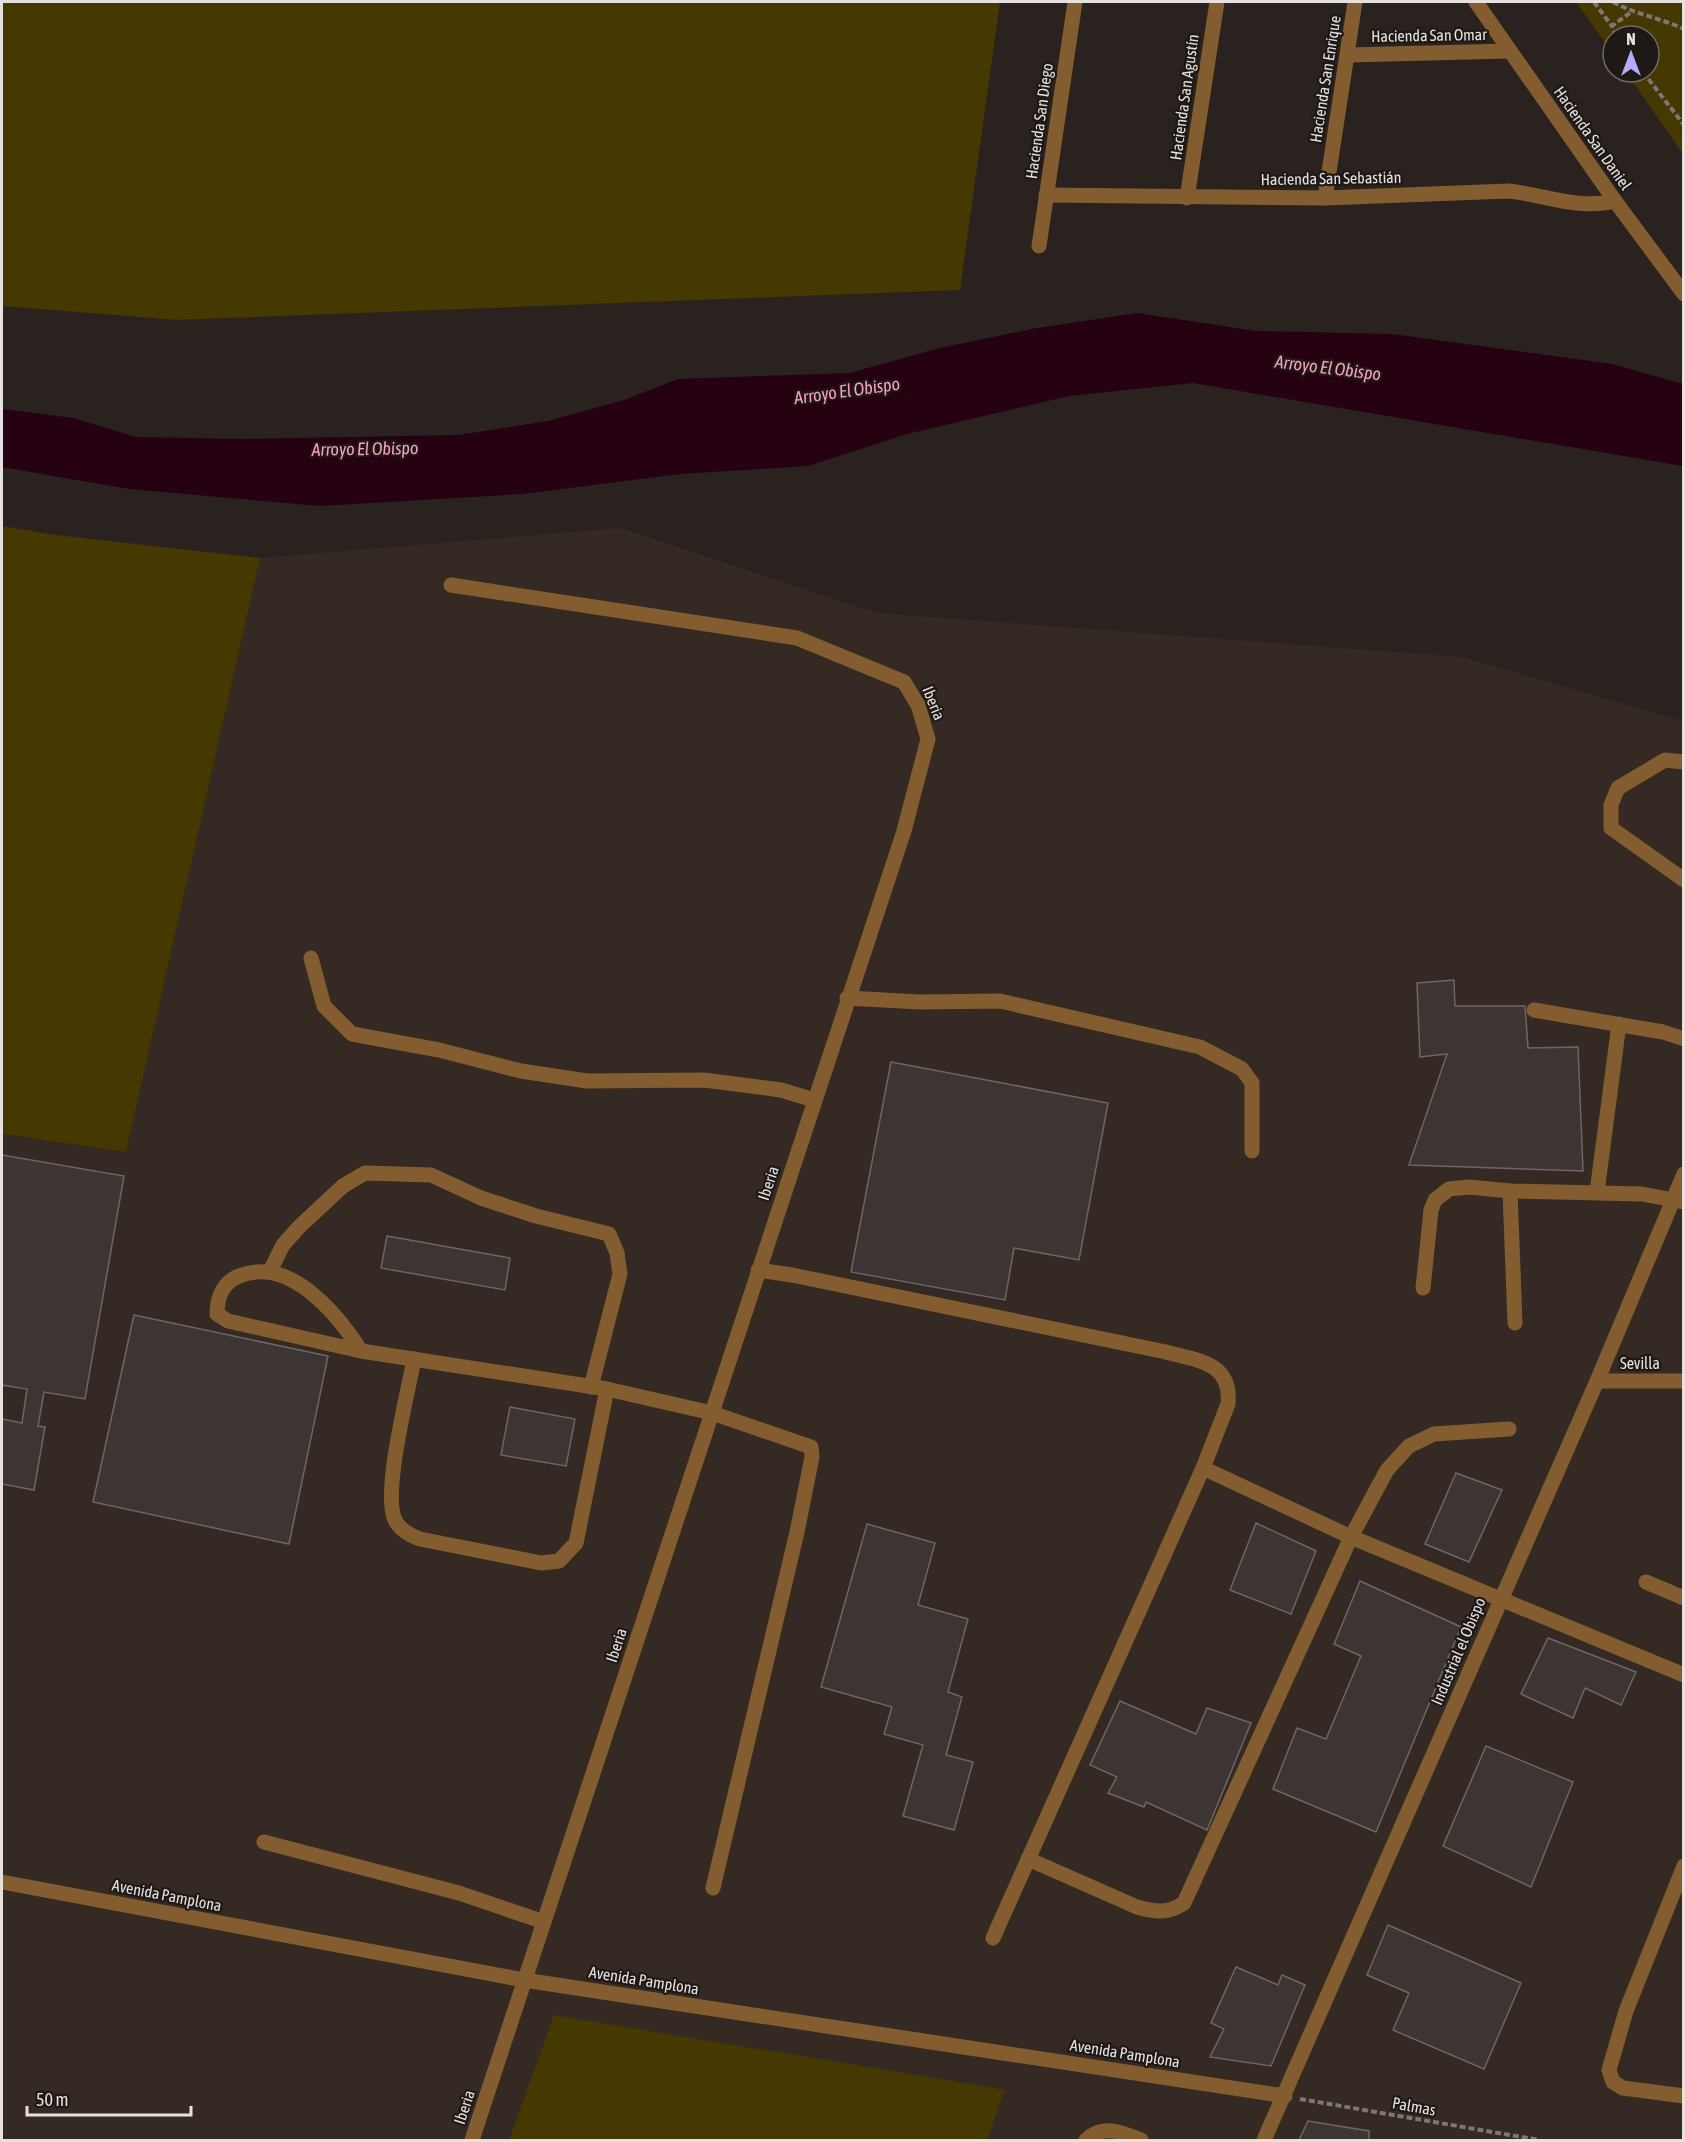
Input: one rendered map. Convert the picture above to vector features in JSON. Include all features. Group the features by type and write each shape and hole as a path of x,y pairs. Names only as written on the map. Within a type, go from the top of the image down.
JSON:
{"street":[{"name":"Hacienda San Diego","path":"1039,246 1075,2"},
{"name":"Hacienda San Agustín","path":"1187,198 1216,2"},
{"name":"Hacienda San Enrique","path":"1325,198 1355,2"},
{"name":"Hacienda San Daniel","path":"1476,2 1683,294"},
{"name":"Hacienda San Omar","path":"1348,55 1510,51"},
{"name":"Hacienda San Sebastián","path":"1047,195 1325,198 1509,191 1539,195 1577,205 1597,206 1615,201"},
{"name":"Iberia","path":"451,585 797,638 904,681 918,705 928,739 904,831 472,2140"},
{"path":"1683,762 1665,760 1618,788 1611,805 1611,828 1683,880"},
{"path":"311,958 324,1006 352,1034 439,1050 521,1071 587,1081 704,1080 781,1090 814,1100"},
{"path":"847,998 920,1002 1000,1001 1200,1047 1242,1069 1252,1083 1252,1151"},
{"path":"1534,1010 1663,1032 1683,1040"},
{"path":"1597,1192 1618,1024"},
{"path":"270,1271 283,1245 299,1227 344,1186 365,1173 431,1175 503,1205 609,1234 617,1252 620,1274 591,1387"},
{"name":"Industrial el Obispo","path":"1264,2140 1500,1599 1678,1202 1683,1174"},
{"path":"1423,1288 1427,1225 1436,1200 1449,1189 1456,1187 1510,1191 1642,1194 1678,1202"},
{"path":"1510,1191 1515,1323"},
{"path":"758,1270 1166,1352 1209,1364 1218,1369 1225,1379 1228,1404 1203,1468 993,1938"},
{"path":"361,1351 332,1314 304,1288 288,1277 270,1271 250,1272 233,1278 221,1291 217,1302 217,1314 228,1321 361,1351 607,1389 711,1413 811,1447 812,1457 795,1544 713,1888"},
{"path":"414,1359 392,1479 391,1506 394,1519 409,1535 420,1539 541,1563 559,1561 576,1543 607,1389"},
{"name":"Sevilla","path":"1597,1381 1683,1381"},
{"path":"1028,1859 1137,1907 1155,1912 1173,1911 1184,1903 1351,1537 1387,1470 1409,1446 1434,1434 1509,1429"},
{"path":"1203,1468 1351,1537 1683,1675"},
{"path":"1646,1582 1683,1598"},
{"path":"264,1842 459,1893 544,1922"},
{"path":"1683,1866 1626,2012 1609,2070 1613,2082 1623,2088 1683,2097"},
{"name":"Avenida Pamplona","path":"2,1882 524,1980 1285,2096"},
{"path":"1086,2140 1103,2130 1114,2130 1141,2140"}],"path":[{"path":"1594,2 1610,24"},
{"path":"1613,2 1631,12 1660,18 1683,29"},
{"path":"1615,24 1631,12"},
{"path":"1652,84 1683,125"},
{"name":"Palmas","path":"1285,2096 1539,2140"}],"shaded area":[{"path":"2,2 1000,2 960,290 177,320 2,306"},
{"path":"1576,2 1683,2 1683,154 1634,84 1661,84 1661,24 1601,24 1601,37"},
{"path":"2,526 56,535 260,558 126,1152 2,1134"},
{"path":"620,528 877,613 1462,657 1683,721 1683,2140 2,2140 2,1134 126,1152 260,558"},
{"path":"554,2015 1005,2090 987,2140 509,2140"}],"water":[{"name":"Arroyo El Obispo","path":"1137,313 1256,331 1392,334 1612,364 1683,384 1683,466 1193,383 1069,396 907,434 808,466 680,474 522,494 320,506 129,489 2,467 2,409 73,418 136,437 240,439 458,435 548,421 624,400 678,379 850,373 940,348 1031,329"}],"building":[{"path":"1454,980 1455,1006 1525,1006 1528,1048 1578,1047 1583,1171 1409,1165 1447,1054 1420,1057 1417,983"},
{"path":"891,1062 1108,1103 1079,1260 1014,1248 1005,1300 851,1272"},
{"path":"2,1155 124,1176 85,1399 44,1392 38,1426 45,1427 34,1490 2,1484 2,1419 22,1423 27,1389 2,1385"},
{"path":"387,1236 510,1258 505,1290 381,1268"},
{"path":"134,1315 328,1356 289,1544 93,1502"},
{"path":"510,1407 575,1419 566,1466 501,1455"},
{"path":"1456,1473 1502,1490 1469,1562 1425,1544"},
{"path":"1256,1523 1316,1551 1291,1614 1230,1590"},
{"path":"867,1524 935,1543 918,1605 968,1619 948,1692 962,1697 946,1755 973,1762 954,1830 903,1816 923,1745 884,1734 892,1707 821,1687"},
{"path":"1360,1581 1461,1627 1376,1832 1273,1789 1297,1728 1326,1739 1361,1656 1334,1644"},
{"path":"1548,1638 1636,1672 1621,1705 1585,1688 1573,1718 1521,1694"},
{"path":"1120,1701 1196,1734 1207,1708 1251,1723 1207,1830 1146,1802 1144,1807 1108,1793 1117,1777 1090,1765"},
{"path":"1486,1746 1573,1782 1531,1887 1443,1846"},
{"path":"1388,1925 1521,1983 1484,2069 1393,2030 1409,1993 1367,1975"},
{"path":"1236,1967 1278,1985 1282,1975 1305,1985 1271,2066 1210,2057 1224,2029 1211,2023"},
{"path":"1308,2121 1369,2131 1369,2140 1299,2140"}]}
